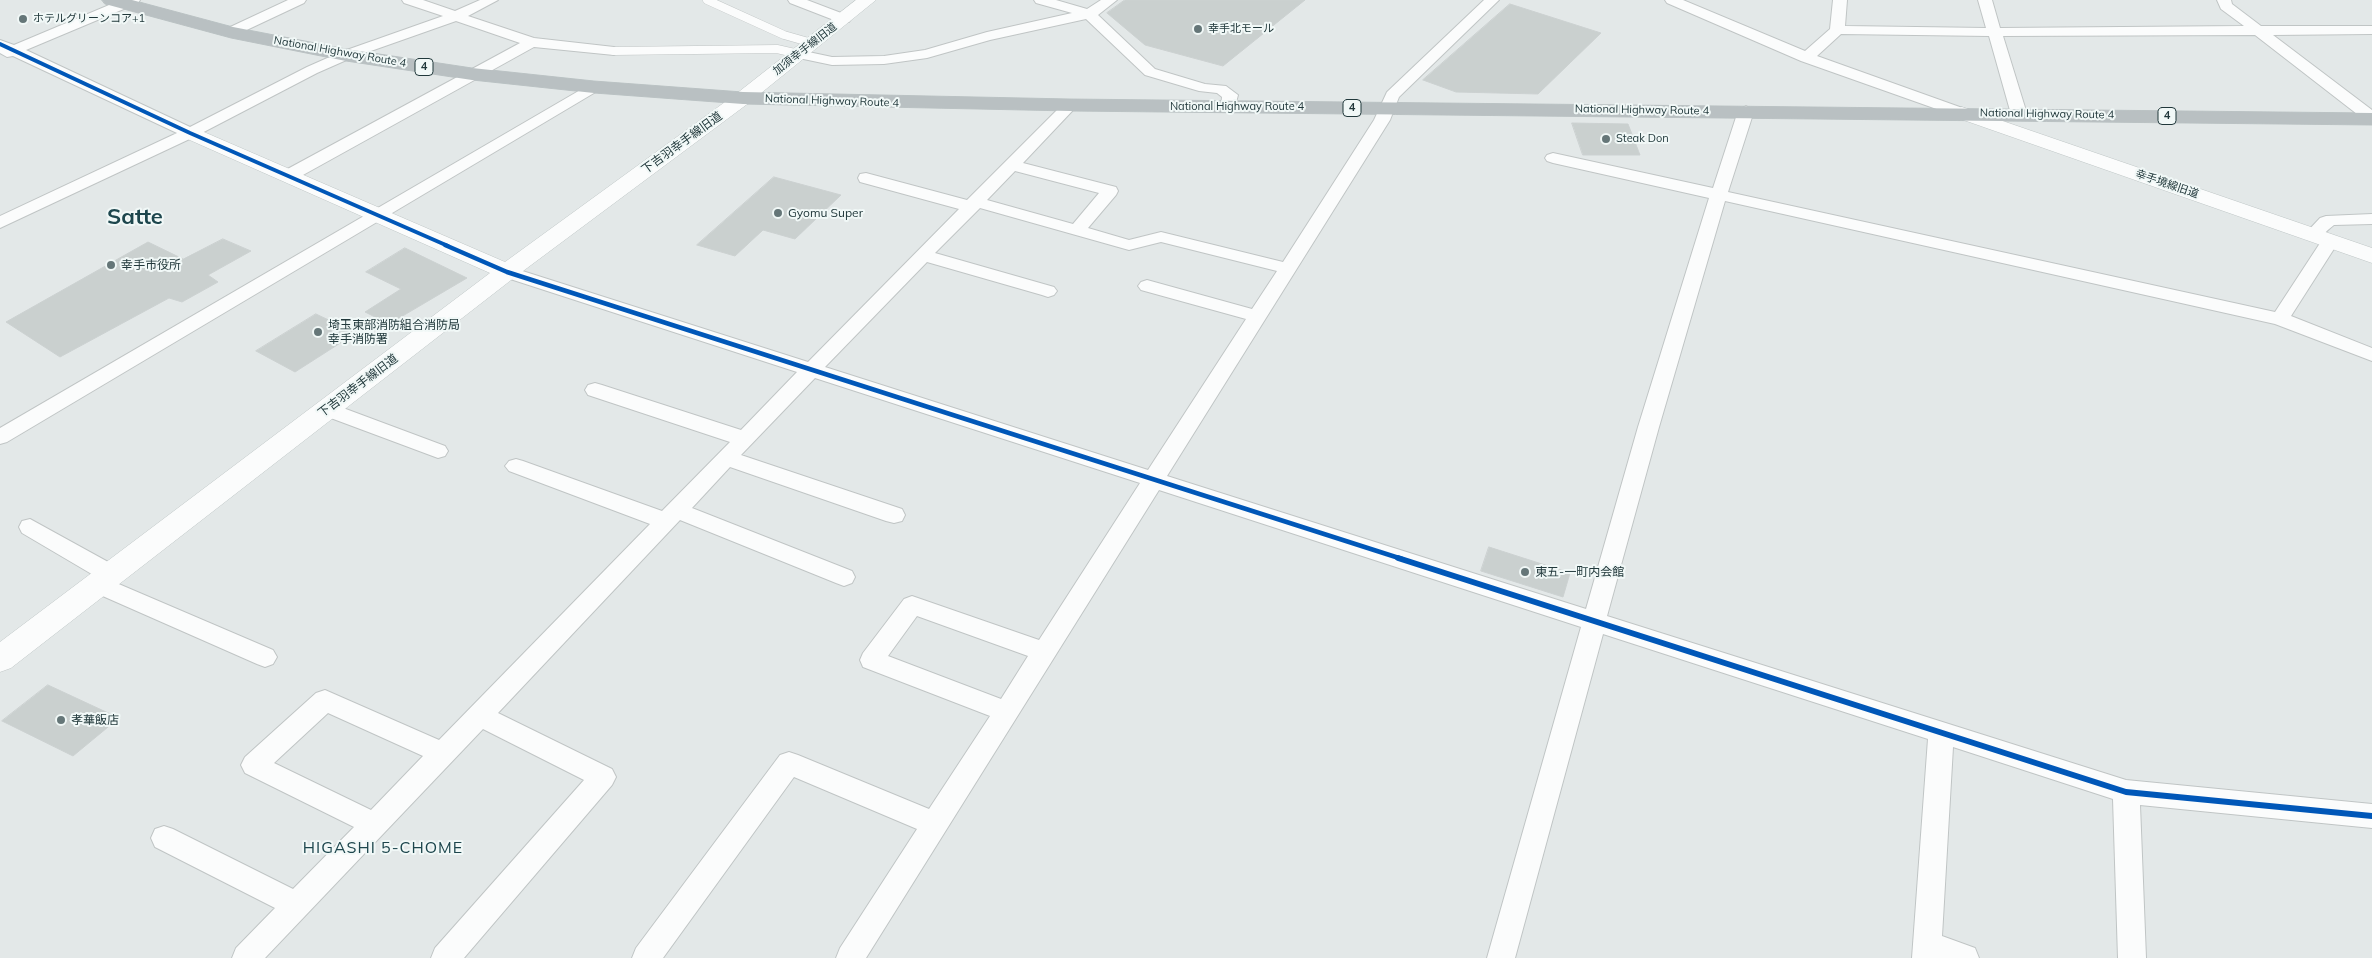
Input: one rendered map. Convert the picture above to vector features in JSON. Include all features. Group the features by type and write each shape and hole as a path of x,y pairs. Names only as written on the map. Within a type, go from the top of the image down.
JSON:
{"highway":[{"name":"National Highway Route 4","path":"122,1 231,32 346,55 472,74 594,87 742,98 1229,107 2372,118"}],"street":[{"path":"231,32 299,0"},
{"path":"409,0 454,17 532,42 614,51"},
{"path":"0,223 190,133 312,70 346,55 454,17 491,0"},
{"path":"794,0 844,18"},
{"name":"加須幸手線旧道","path":"742,98 867,0"},
{"path":"1041,0 1089,14 1150,72 1204,88 1221,89 1230,95 1229,107"},
{"path":"806,49 832,61 884,60 927,54 987,36 1089,14 1110,0"},
{"path":"850,958 1382,120 1392,95 1492,0"},
{"path":"1672,0 1806,58 1869,82 1962,113"},
{"path":"1806,58 1837,30 1840,0"},
{"path":"1985,0 2019,114"},
{"path":"2224,0 2226,6 2372,118"},
{"path":"5,50 122,1"},
{"path":"1837,30 1994,32 2257,29 2372,30"},
{"path":"288,176 532,42"},
{"path":"5,50 508,272 2126,792 2372,816"},
{"path":"2,433 378,216 594,87"},
{"name":"下吉羽幸手線旧道","path":"0,659 327,408 742,98"},
{"path":"246,958 726,458 925,256 1070,105"},
{"path":"1501,958 1593,622 1718,196 1746,111"},
{"name":"幸手境線旧道","path":"1962,113 2372,256"},
{"path":"1553,158 2280,319 2372,355"},
{"path":"1012,165 1110,191 1077,230"},
{"path":"866,178 1077,230 1129,245 1161,236 1287,268"},
{"path":"2280,319 2321,238 2326,222 2332,220 2372,219"},
{"path":"925,256 1048,291"},
{"path":"1147,286 1257,316"},
{"path":"594,390 745,439"},
{"path":"327,408 438,450"},
{"path":"726,458 894,515"},
{"path":"516,466 671,516 844,577"},
{"path":"30,527 104,579 265,656"},
{"path":"1007,712 872,660 912,605 1044,652"},
{"path":"374,824 254,765 325,700 443,753"},
{"path":"445,958 603,777 479,715"},
{"path":"1941,733 1926,951 1965,958"},
{"path":"646,958 788,763 935,824"},
{"path":"2126,792 2132,958"},
{"path":"164,838 296,905"}],"lane":[{"path":"706,0 784,35 806,49"},
{"path":"614,51 806,49"}],"building":[{"name":"幸手北モール","path":"1125,0 1305,0 1223,66 1145,45 1107,13"},
{"path":"1510,4 1601,33 1538,94 1456,92 1423,80"},
{"name":"Steak Don","path":"1572,123 1628,124 1640,155 1583,155"},
{"name":"Gyomu Super","path":"774,177 841,195 795,239 763,230 735,256 697,245"},
{"path":"223,239 251,251 208,275 218,282 182,302 169,298 60,357 6,322 148,242 183,259"},
{"path":"405,248 467,278 389,324 365,312 401,289 366,272"},
{"path":"316,314 356,333 295,372 256,351"},
{"name":"東五-一町内会館","path":"1489,547 1570,573 1563,597 1481,571"},
{"name":"孝華飯店","path":"48,685 119,718 73,756 2,721"}],"cycle path":[{"path":"0,44 190,133 507,272 2126,792 2372,816"}],"place":[{"name":"ホテルグリーンコア+1","path":"23,19"},
{"name":"幸手北モール","path":"1198,29"},
{"name":"Steak Don","path":"1606,139"},
{"name":"Gyomu Super","path":"778,213"},
{"name":"幸手市役所","path":"111,265"},
{"name":"埼玉東部消防組合消防局 幸手消防署","path":"318,332"},
{"name":"東五-一町内会館","path":"1525,572"},
{"name":"孝華飯店","path":"61,720"}],"district":[{"name":"Satte","path":"135,217"},
{"name":"HIGASHI 5-CHOME","path":"383,848"}]}
